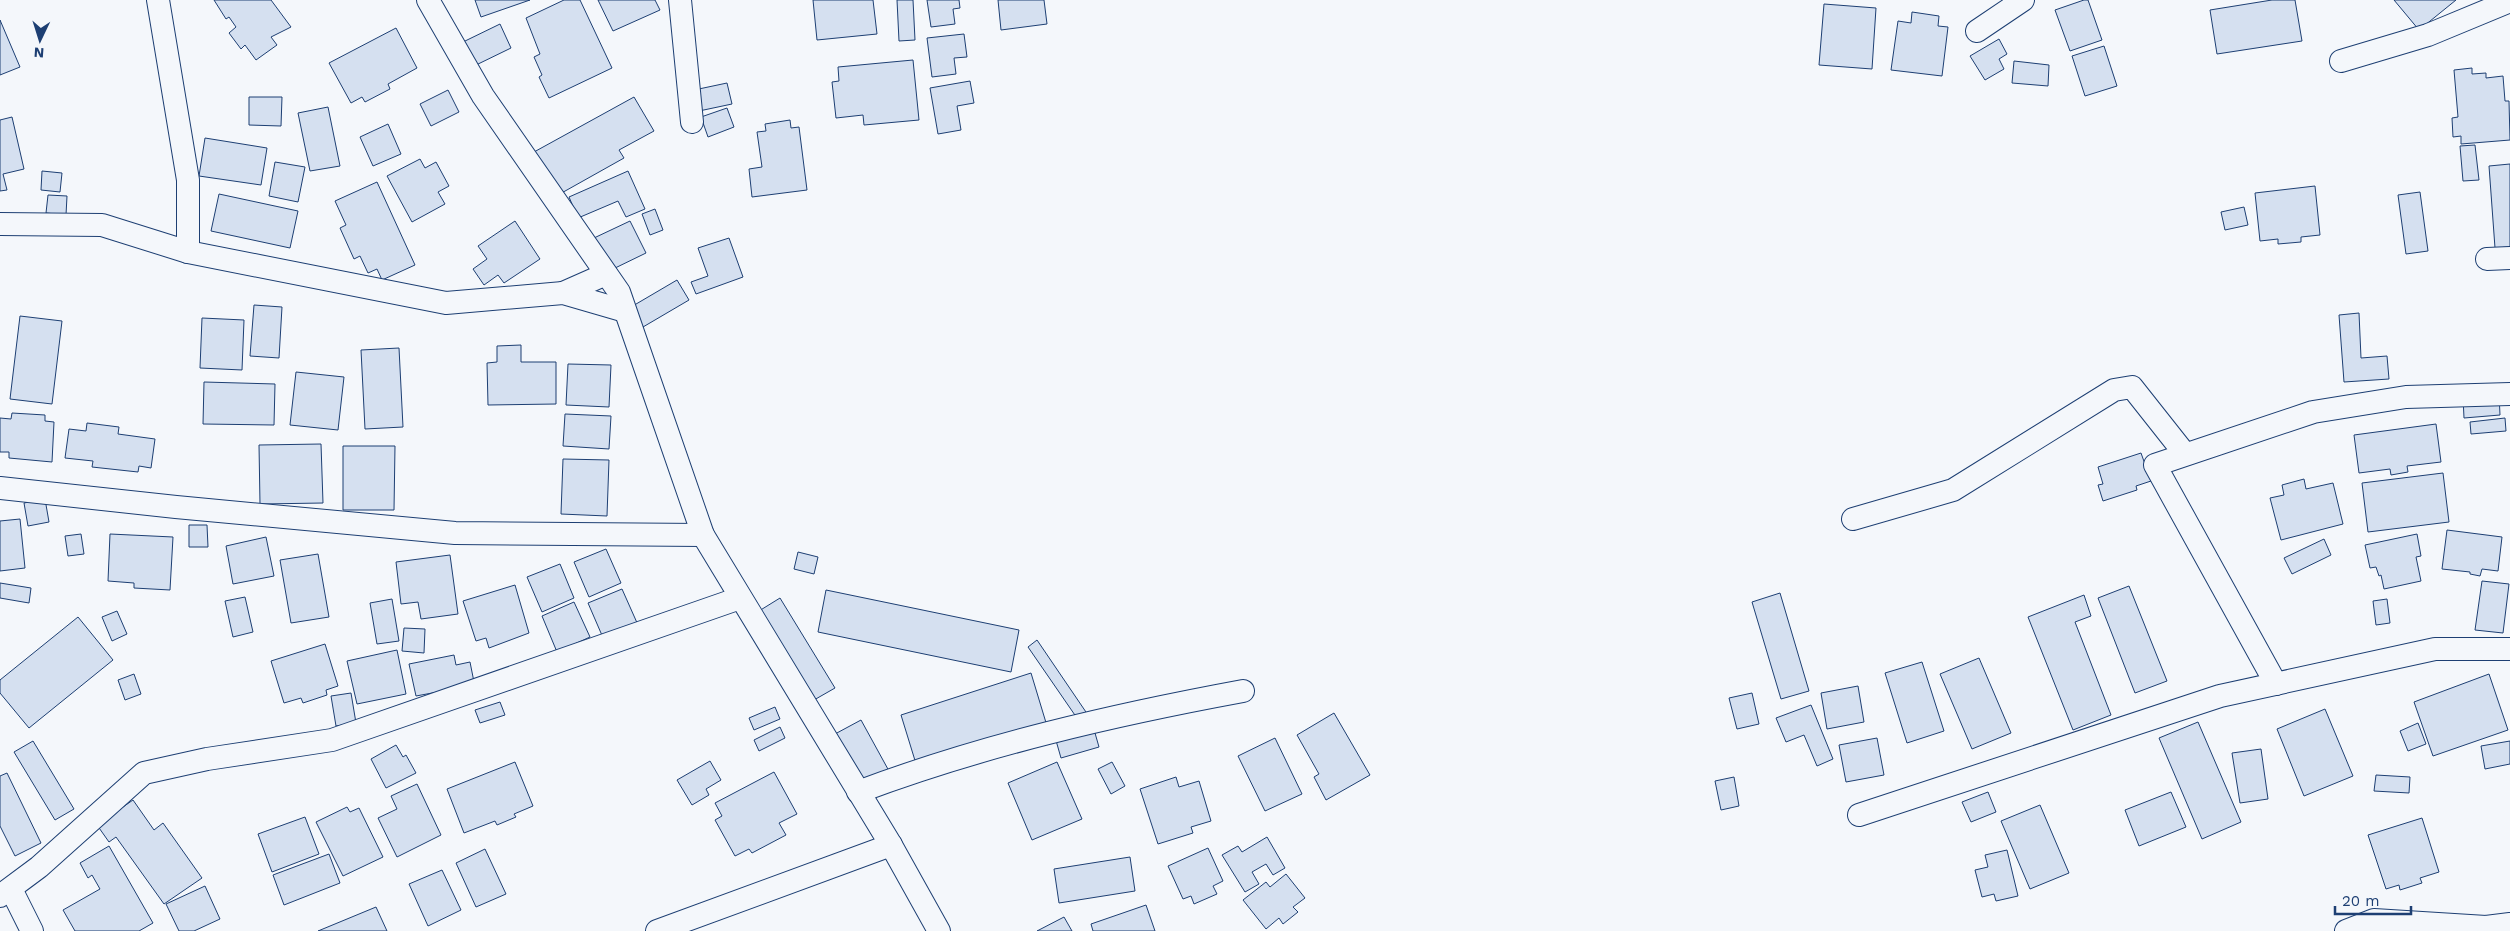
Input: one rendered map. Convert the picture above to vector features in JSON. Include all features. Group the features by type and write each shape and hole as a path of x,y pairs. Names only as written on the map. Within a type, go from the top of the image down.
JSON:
{"street":[{"path":"158,0 188,180 188,252"},
{"path":"428,0 483,96 619,292 703,535 891,845 939,931"},
{"path":"680,0 692,122"},
{"path":"1977,31 2024,0"},
{"path":"2341,61 2428,35 2510,0"},
{"path":"0,224 102,225 188,252 446,303 563,293 606,274"},
{"path":"2487,259 2510,258"},
{"path":"563,293 625,311"},
{"path":"1853,519 1953,490 2114,390 2132,387 2185,454"},
{"path":"2276,684 2155,465 2313,412 2406,398 2510,394"},
{"path":"0,488 176,507 455,533 703,535"},
{"path":"32,931 5,893 39,867 144,772 207,759 332,740 740,598"},
{"path":"1859,815 2220,696 2435,649 2510,649"},
{"path":"858,792 917,770 1045,734 1140,710 1243,691"},
{"path":"657,931 891,845"},
{"path":"2346,931 2374,920 2486,928 2510,924"}],"building":[{"path":"214,0 271,0 291,27 271,37 277,45 256,60 245,45 241,49 229,33 236,27 229,17 226,19"},
{"path":"475,0 530,0 481,17"},
{"path":"564,0 580,0 612,68 549,98 539,77 542,75 534,57 540,54 526,18"},
{"path":"598,0 655,0 660,10 613,31"},
{"path":"813,0 873,0 877,34 817,40"},
{"path":"897,0 913,0 915,40 899,41"},
{"path":"927,0 959,0 960,8 953,9 955,24 931,27"},
{"path":"998,0 1044,0 1047,24 1001,30"},
{"path":"2088,0 2102,40 2070,51 2055,10"},
{"path":"2272,0 2295,0 2302,41 2217,54 2210,10"},
{"path":"2394,0 2456,0 2419,30"},
{"path":"1824,4 1876,8 1872,69 1819,65"},
{"path":"1912,12 1939,16 1938,26 1948,27 1942,76 1891,70 1898,21 1911,23"},
{"path":"0,20 20,67 0,75"},
{"path":"500,24 511,48 474,66 463,42"},
{"path":"396,28 417,68 388,84 390,89 365,102 362,97 351,103 329,63"},
{"path":"964,34 967,57 954,58 956,74 932,77 927,38"},
{"path":"1999,39 2007,54 1999,59 2004,69 1985,80 1970,56"},
{"path":"2104,46 2117,86 2085,96 2072,56"},
{"path":"913,60 919,120 864,125 863,115 836,118 832,82 839,81 838,67"},
{"path":"2014,61 2049,65 2048,86 2012,83"},
{"path":"2472,68 2472,74 2486,73 2486,78 2503,76 2505,101 2509,101 2510,140 2461,144 2461,136 2453,137 2452,118 2458,117 2454,70"},
{"path":"970,81 974,103 957,106 961,130 938,134 930,88"},
{"path":"727,83 732,104 699,111 694,90"},
{"path":"448,90 459,112 431,126 420,104"},
{"path":"249,97 282,97 281,126 249,125"},
{"path":"634,97 654,131 619,150 624,158 558,195 534,152"},
{"path":"328,107 340,166 310,171 298,113"},
{"path":"727,108 734,127 708,137 701,117"},
{"path":"12,117 24,169 3,174 7,190 0,191 0,120"},
{"path":"790,120 791,128 799,127 807,190 752,197 749,169 762,167 757,132 766,131 765,124"},
{"path":"388,124 401,154 373,166 360,137"},
{"path":"205,138 267,148 261,185 199,176"},
{"path":"2475,145 2479,180 2463,181 2460,146"},
{"path":"420,159 425,168 436,162 449,186 438,192 445,204 412,222 387,176"},
{"path":"275,162 305,167 298,202 269,196"},
{"path":"2510,164 2510,247 2495,248 2489,166"},
{"path":"42,171 62,173 60,192 41,190"},
{"path":"628,171 645,209 626,217 618,201 578,218 569,197"},
{"path":"377,182 415,265 382,280 377,269 368,273 360,256 354,259 340,228 346,225 335,201"},
{"path":"2315,186 2320,235 2301,237 2301,242 2278,244 2278,239 2260,241 2255,193"},
{"path":"2420,192 2428,251 2406,254 2398,195"},
{"path":"219,194 298,211 290,248 211,231"},
{"path":"48,195 67,196 66,215 46,213"},
{"path":"2244,207 2248,225 2225,230 2221,212"},
{"path":"655,209 663,230 650,235 642,214"},
{"path":"515,221 540,259 504,283 498,275 484,285 473,269 487,259 478,246"},
{"path":"630,221 646,253 611,270 594,238"},
{"path":"729,238 743,277 696,294 691,282 708,276 698,248"},
{"path":"677,280 689,300 643,327 631,307"},
{"path":"254,305 282,307 279,358 250,356"},
{"path":"2359,313 2361,358 2387,356 2389,379 2344,382 2339,315"},
{"path":"20,316 62,321 52,404 10,399"},
{"path":"202,318 244,320 242,370 200,368"},
{"path":"521,345 521,362 556,362 556,404 488,405 487,363 497,362 497,346"},
{"path":"399,348 403,427 365,429 361,350"},
{"path":"568,364 611,365 609,407 566,405"},
{"path":"296,372 344,377 338,430 290,425"},
{"path":"204,382 275,384 274,425 203,424"},
{"path":"2499,394 2500,415 2464,418 2463,397"},
{"path":"12,413 45,415 45,421 54,422 52,462 9,458 9,452 0,452 0,418 11,419"},
{"path":"565,414 611,416 609,449 563,446"},
{"path":"2505,418 2506,431 2471,434 2470,422"},
{"path":"87,423 119,427 118,434 155,439 151,468 139,466 138,472 92,467 93,461 65,458 69,429 86,431"},
{"path":"2436,424 2441,462 2407,466 2408,472 2391,475 2390,469 2359,473 2354,435"},
{"path":"321,444 323,503 260,504 259,445"},
{"path":"343,446 395,446 394,510 343,510"},
{"path":"2141,453 2151,481 2136,486 2137,490 2103,501 2098,485 2103,484 2098,467"},
{"path":"563,459 609,460 607,516 561,514"},
{"path":"2443,473 2449,522 2368,532 2362,483"},
{"path":"2304,479 2306,489 2333,483 2343,524 2281,540 2270,498 2284,495 2282,485"},
{"path":"45,499 49,522 28,526 24,503"},
{"path":"20,519 25,568 0,571 0,521"},
{"path":"189,525 207,525 208,547 189,547"},
{"path":"2447,530 2502,537 2498,571 2482,569 2480,576 2470,574 2470,572 2442,569"},
{"path":"81,534 84,554 68,556 65,536"},
{"path":"110,534 173,537 170,590 134,588 134,583 108,581"},
{"path":"2417,534 2421,556 2416,557 2421,581 2384,589 2381,575 2379,576 2376,567 2370,568 2365,545"},
{"path":"266,537 274,576 233,584 226,546"},
{"path":"2324,539 2331,555 2292,574 2284,558"},
{"path":"606,549 621,583 589,597 574,562"},
{"path":"798,552 818,557 814,574 794,569"},
{"path":"318,554 329,617 291,623 280,560"},
{"path":"450,555 458,614 421,619 418,602 401,604 396,562"},
{"path":"560,564 574,598 542,612 527,577"},
{"path":"2482,581 2509,584 2503,633 2475,630"},
{"path":"0,583 31,588 29,603 0,598"},
{"path":"515,585 529,633 489,648 486,638 476,641 463,601"},
{"path":"2129,586 2167,681 2135,693 2098,598"},
{"path":"622,589 638,625 604,640 588,603"},
{"path":"826,590 1019,630 1011,672 818,632"},
{"path":"1780,593 1809,691 1781,699 1752,602"},
{"path":"2084,595 2091,616 2075,622 2111,715 2073,730 2028,617"},
{"path":"245,597 253,632 233,637 225,601"},
{"path":"780,598 835,688 814,700 759,611"},
{"path":"392,599 399,641 377,644 370,603"},
{"path":"2387,599 2390,623 2376,625 2373,601"},
{"path":"574,602 590,637 557,652 542,616"},
{"path":"117,611 127,634 112,641 102,617"},
{"path":"78,617 113,660 29,728 0,693 0,680"},
{"path":"404,628 425,629 424,653 402,651"},
{"path":"1037,640 1088,715 1079,721 1028,647"},
{"path":"325,644 338,686 326,690 327,695 303,703 301,698 284,703 271,661"},
{"path":"397,650 406,694 357,704 347,661"},
{"path":"454,655 456,665 470,662 474,682 459,688 416,696 409,664"},
{"path":"1979,658 2011,733 1972,749 1940,674"},
{"path":"1922,662 1944,731 1907,743 1885,673"},
{"path":"1031,673 1047,726 917,767 901,715"},
{"path":"134,674 141,694 125,700 118,680"},
{"path":"2489,674 2508,730 2433,756 2414,702"},
{"path":"1858,686 1864,722 1827,729 1821,693"},
{"path":"351,693 356,723 336,726 331,696"},
{"path":"1752,693 1759,724 1737,729 1729,698"},
{"path":"500,702 505,715 480,723 475,710"},
{"path":"1811,705 1833,759 1817,766 1804,735 1786,742 1776,718"},
{"path":"775,707 780,719 754,730 749,718"},
{"path":"2325,709 2353,776 2304,796 2277,729"},
{"path":"1334,713 1370,775 1326,800 1314,777 1319,774 1297,735"},
{"path":"861,720 889,771 863,785 835,734"},
{"path":"2198,722 2241,822 2202,839 2159,738"},
{"path":"2418,723 2426,744 2408,751 2400,731"},
{"path":"1093,726 1099,747 1061,758 1055,737"},
{"path":"780,727 785,738 759,751 754,740"},
{"path":"1275,738 1302,794 1265,811 1238,756"},
{"path":"1877,738 1884,775 1846,782 1839,745"},
{"path":"33,741 74,809 55,820 14,752"},
{"path":"2510,741 2510,764 2485,769 2481,746"},
{"path":"396,745 403,757 406,755 416,773 386,788 371,759"},
{"path":"2261,749 2268,799 2240,803 2232,753"},
{"path":"710,761 721,780 706,789 709,795 692,805 677,780"},
{"path":"515,762 533,806 514,814 516,817 497,825 495,821 464,833 447,789"},
{"path":"1057,762 1082,819 1032,840 1008,783"},
{"path":"1112,762 1125,786 1111,794 1098,769"},
{"path":"774,772 797,814 779,823 786,835 752,853 749,849 735,856 715,820 722,816 715,803"},
{"path":"7,773 41,843 15,856 0,826 0,776"},
{"path":"2376,775 2410,777 2409,793 2374,791"},
{"path":"1176,777 1179,787 1199,781 1211,821 1191,827 1193,833 1158,844 1140,789"},
{"path":"1734,777 1739,806 1721,810 1715,781"},
{"path":"417,784 441,835 397,857 378,818 397,809 391,796"},
{"path":"1988,792 1996,812 1971,822 1962,802"},
{"path":"2171,792 2186,827 2139,846 2125,810"},
{"path":"133,800 154,830 163,823 202,878 164,904 116,837 109,842 97,825"},
{"path":"2040,805 2069,873 2030,889 2001,821"},
{"path":"347,807 350,812 359,808 383,857 343,876 316,822"},
{"path":"305,817 319,854 272,872 258,834"},
{"path":"2422,818 2439,872 2420,878 2422,883 2400,890 2399,885 2386,889 2368,835"},
{"path":"1267,837 1285,868 1273,875 1266,864 1252,872 1259,884 1245,892 1222,855 1238,846 1242,852"},
{"path":"109,846 153,923 139,931 75,931 63,910 100,889 92,875 88,878 80,863"},
{"path":"1208,848 1223,881 1213,886 1217,894 1194,904 1191,896 1183,899 1168,866"},
{"path":"485,849 506,894 476,907 456,863"},
{"path":"2007,850 2018,896 1996,901 1994,894 1982,897 1975,870 1988,867 1985,855"},
{"path":"329,854 340,883 284,905 273,875"},
{"path":"1130,857 1135,891 1059,903 1054,869"},
{"path":"442,870 461,910 428,926 409,884"},
{"path":"1286,874 1305,898 1293,907 1298,912 1283,924 1279,918 1266,929 1243,900 1266,882 1270,887"},
{"path":"205,886 220,919 194,931 179,931 166,904"},
{"path":"1146,905 1155,931 1093,931 1091,924"},
{"path":"376,907 387,931 318,931"},
{"path":"1064,917 1072,931 1037,931"}]}
